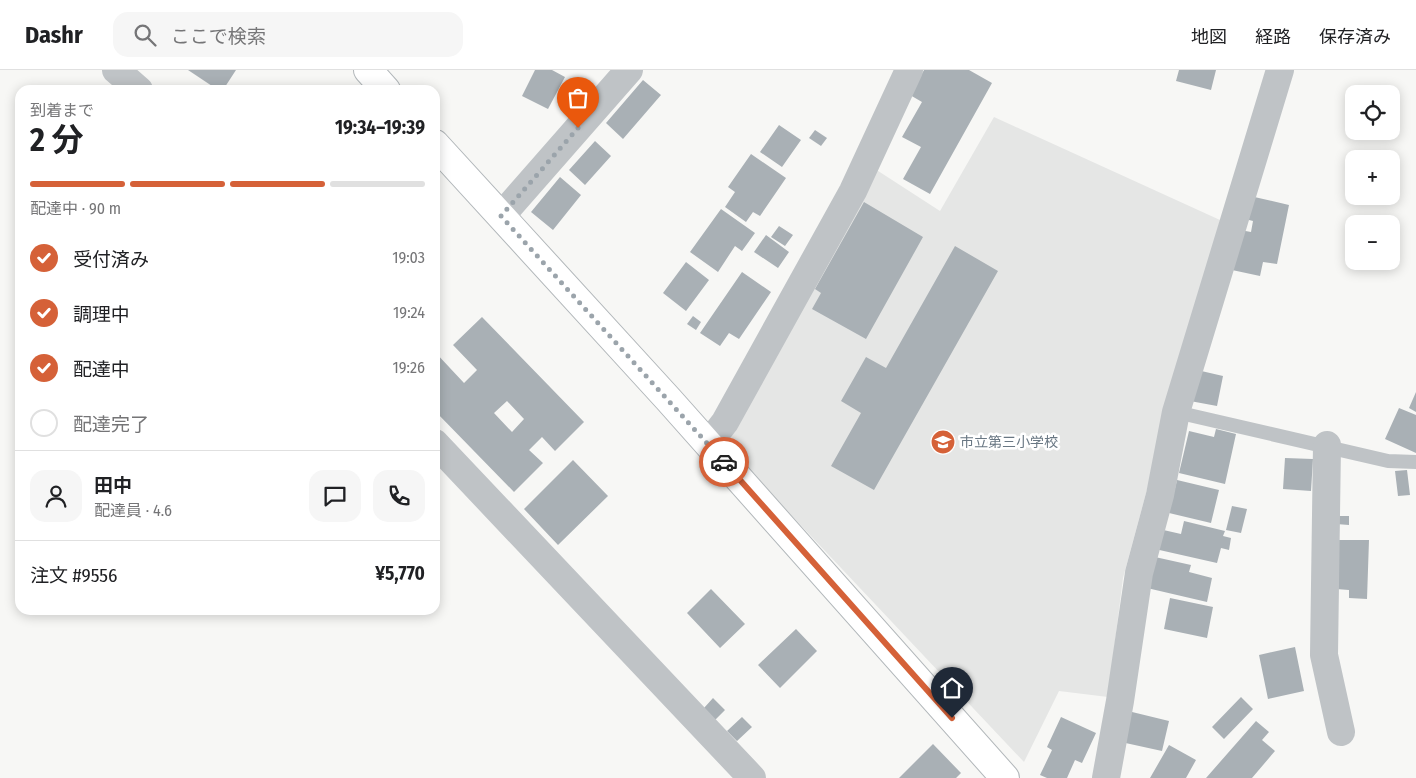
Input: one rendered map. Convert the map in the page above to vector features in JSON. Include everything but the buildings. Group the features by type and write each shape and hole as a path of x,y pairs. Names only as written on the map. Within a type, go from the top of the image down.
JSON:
{"main road":[{"path":"368,70 382,85"},
{"path":"440,149 708,444 1005,778"}],"street":[{"path":"116,70 133,85"},
{"path":"501,216 630,70"},
{"path":"708,444 724,422 853,190 909,70"},
{"path":"1106,778 1120,701 1139,573 1160,495 1176,412 1280,70"},
{"path":"1327,446 1324,655 1341,732"},
{"path":"440,448 752,778"}],"lane":[{"path":"1176,412 1388,461 1416,462"}],"shaded area":[{"name":"市立第三小学校","path":"994,117 1220,220 1123,578 1108,697 1059,691 1024,762 727,447 726,437 872,167 940,211"}],"way so far":[{"path":"578,128 501,216 724,462"}],"place":[{"name":"市立第三小学校","path":"943,442"}],"route":[{"path":"724,462 952,718"}]}
